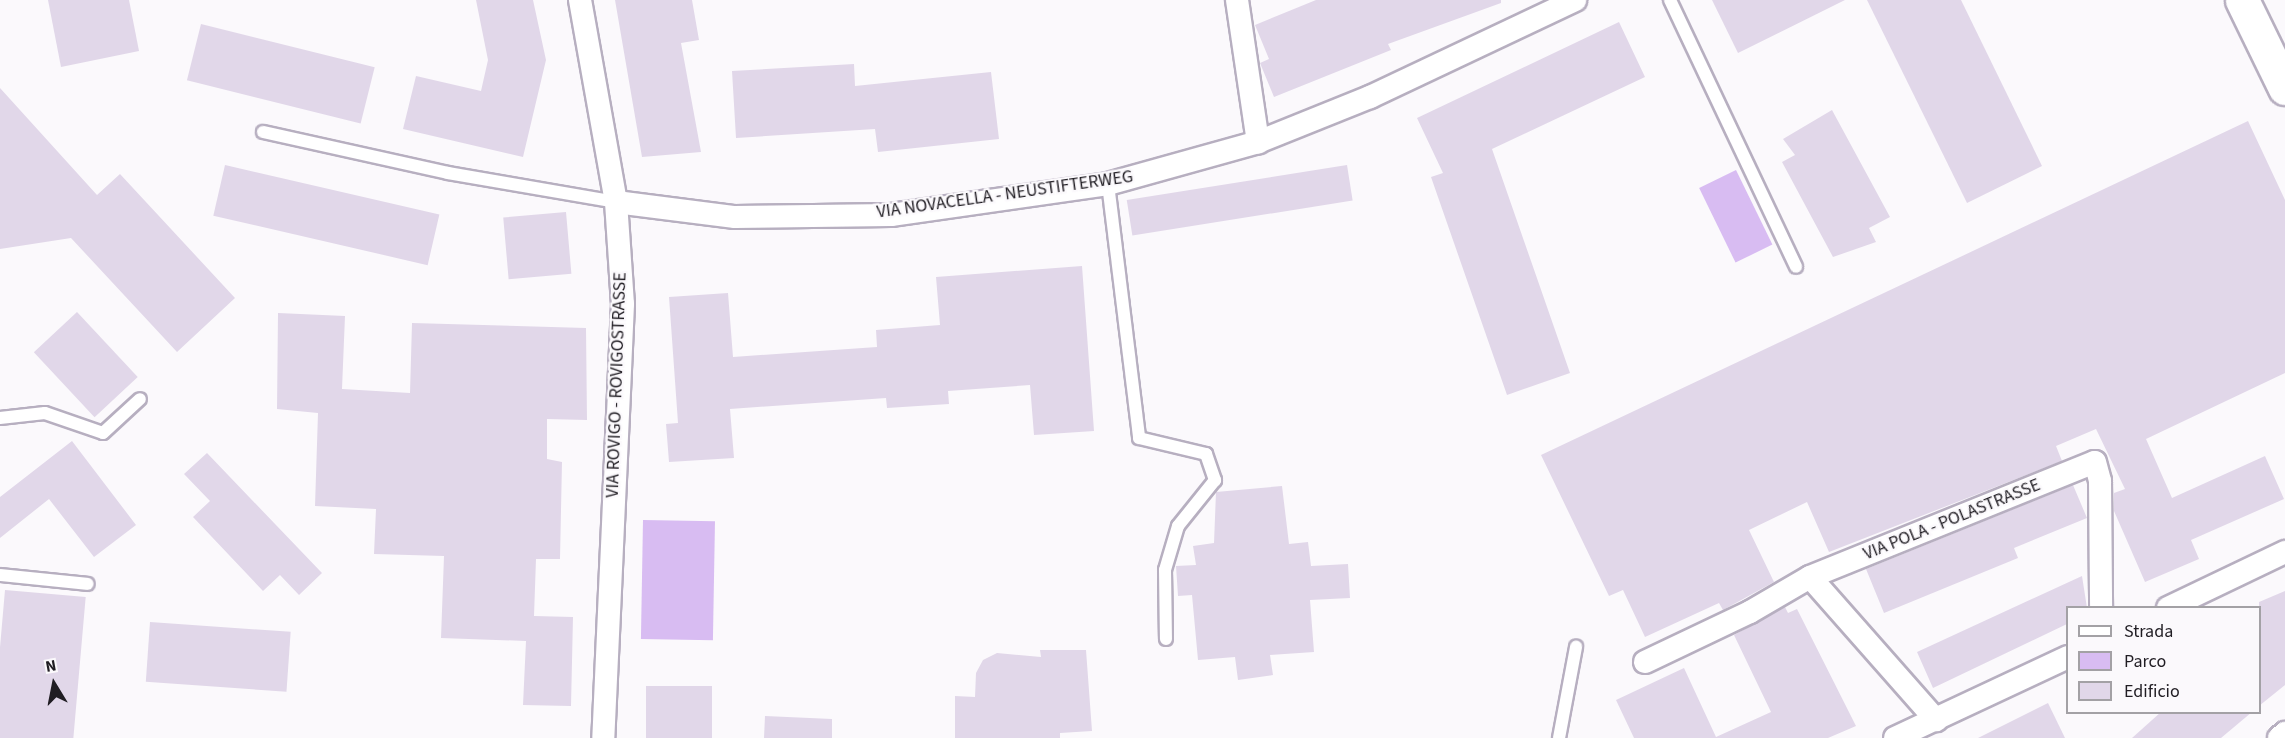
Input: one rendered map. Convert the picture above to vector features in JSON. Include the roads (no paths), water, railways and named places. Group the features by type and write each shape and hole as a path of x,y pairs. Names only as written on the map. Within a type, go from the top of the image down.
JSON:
{"main road":[{"path":"2242,0 2285,88"}],"street":[{"name":"VIA ROVIGO - ROVIGOSTRASSE","path":"580,0 616,202 623,304 603,738"},
{"path":"1237,0 1258,141"},
{"name":"VIA NOVACELLA - NEUSTIFTERWEG","path":"616,202 735,217 891,215 1108,184 1258,141 1370,96 1575,0"},
{"name":"VIA POLA - POLASTRASSE","path":"1645,662 1810,577 2095,462 2100,481 2101,606"},
{"path":"2172,606 2285,552"},
{"path":"1810,577 1936,720"},
{"path":"1895,738 2066,657"},
{"path":"2279,738 2285,733"}],"lane":[{"path":"1670,0 1796,267"},
{"path":"263,132 448,173 616,202"},
{"path":"1108,184 1139,438 1206,454 1215,480 1175,537 1165,570 1166,639"},
{"path":"0,418 45,413 103,433 140,399"},
{"path":"0,575 88,584"},
{"path":"1559,738 1576,647"}]}
